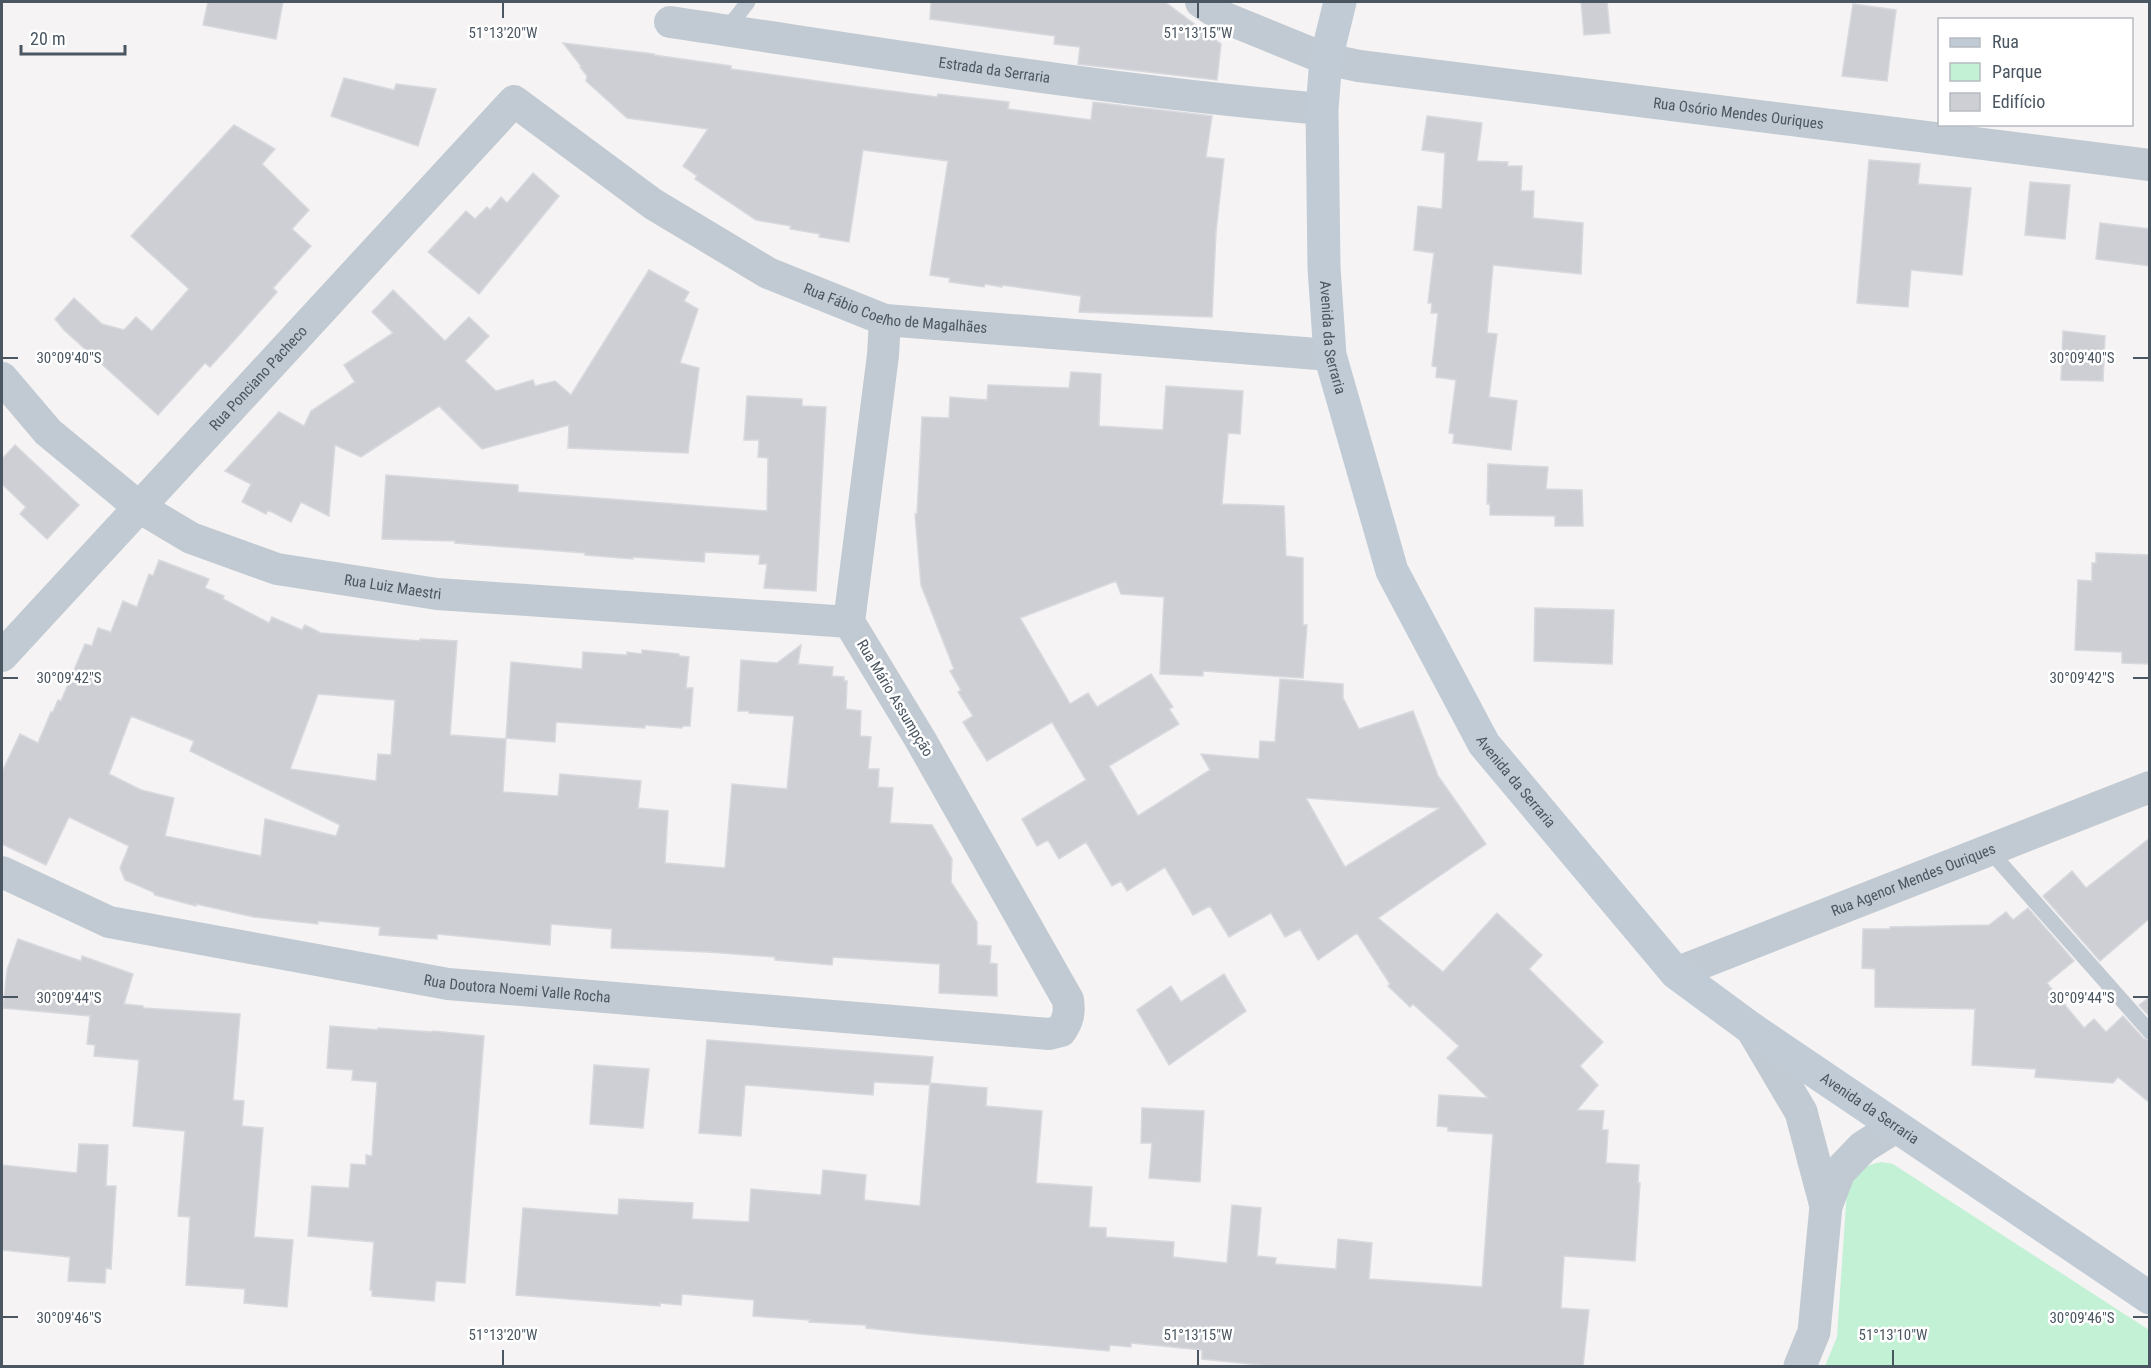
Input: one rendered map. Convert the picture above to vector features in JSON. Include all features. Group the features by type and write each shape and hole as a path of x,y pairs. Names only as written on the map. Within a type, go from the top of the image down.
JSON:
{"main road":[{"name":"Avenida da Serraria","path":"1340,2 1326,59 1322,109 1324,268 1330,355 1392,571 1485,744 1676,973 1752,1029 1895,1128 2150,1298"}],"street":[{"name":"Rua Osório Mendes Ouriques","path":"1201,2 1223,17 1326,59 1359,66 2150,165"},
{"name":"Estrada da Serraria","path":"670,22 964,67 1322,109"},
{"name":"Rua Fábio Coelho de Magalhães","path":"514,101 653,204 768,273 885,320 1330,355"},
{"name":"Rua Ponciano Pacheco","path":"2,656 514,101"},
{"name":"Rua Mário Assumpção","path":"885,320 849,622 920,739 1068,1000 1070,1010 1067,1021 1061,1031 1049,1034"},
{"name":"Rua Luiz Maestri","path":"2,378 48,432 140,507 191,538 277,570 437,594 849,622"},
{"name":"Rua Agenor Mendes Ouriques","path":"1676,973 2150,787"},
{"name":"Rua Doutora Noemi Valle Rocha","path":"2,872 109,922 448,984 1049,1034"},
{"path":"1752,1029 1801,1112 1826,1206"},
{"path":"1800,1366 1814,1332 1826,1206 1839,1172 1863,1147 1895,1128"}],"lane":[{"path":"726,30 748,2"},
{"path":"1989,850 2150,1032"}],"green space":[{"path":"1882,1162 1893,1164 2149,1330 2149,1366 1825,1366 1837,1337 1847,1189 1861,1171 1870,1165"}],"building":[{"path":"208,2 283,2 276,39 203,25"},
{"path":"931,2 1165,2 1221,44 1217,80 1078,64 1080,47 1054,44 1055,36 930,19"},
{"path":"1581,2 1607,2 1610,33 1584,35"},
{"path":"1853,4 1896,10 1887,81 1842,76"},
{"path":"563,43 654,54 731,66 731,69 860,87 937,97 938,94 1009,102 1008,109 1091,120 1093,102 1212,116 1206,157 1224,159 1216,232 1212,317 1079,312 1081,296 1002,285 1002,287 985,284 984,287 949,282 950,278 930,275 948,161 863,150 849,242 790,229 791,226 756,220 695,179 697,176 683,166 708,129 627,118 586,81 587,76 581,66"},
{"path":"344,78 394,90 396,84 436,89 418,146 331,116"},
{"path":"1427,116 1482,123 1477,161 1508,162 1507,166 1522,166 1521,191 1534,191 1533,218 1583,223 1581,274 1493,265 1487,333 1497,334 1489,397 1517,401 1511,450 1453,443 1454,434 1449,433 1456,380 1436,377 1437,367 1432,366 1438,313 1431,313 1432,303 1428,303 1434,253 1414,250 1418,206 1442,209 1445,153 1422,150"},
{"path":"234,125 275,149 262,164 309,210 292,229 311,246 273,288 277,292 240,334 210,367 205,363 158,415 64,330 55,319 74,298 102,324 124,330 136,317 152,331 189,289 131,236"},
{"path":"1869,160 1920,164 1918,184 1971,188 1962,275 1911,270 1908,307 1857,303"},
{"path":"533,173 559,196 479,294 428,252 466,211 475,219 487,207 490,210 501,197 507,203"},
{"path":"2030,182 2070,185 2065,239 2025,235"},
{"path":"2100,223 2150,229 2150,266 2096,259"},
{"path":"649,270 689,292 684,301 698,309 680,363 699,368 688,453 568,448 569,425 482,449 439,406 361,457 335,445 329,516 301,502 291,522 268,510 266,514 242,502 251,484 225,471 279,412 304,426 311,411 355,382 344,365 393,333 372,312 393,290 445,341 469,317 489,336 465,361 496,391 533,380 535,386 555,381 571,395"},
{"path":"2063,331 2105,336 2103,381 2061,380"},
{"path":"1071,372 1101,374 1099,426 1163,430 1166,386 1243,391 1240,434 1228,433 1222,504 1284,506 1286,556 1303,558 1303,625 1307,625 1303,678 1203,671 1203,676 1160,674 1164,597 1121,594 1116,581 1020,618 1070,704 1088,693 1097,707 1151,674 1173,707 1169,709 1179,724 1109,766 1138,816 1210,770 1201,754 1259,759 1260,741 1275,742 1280,679 1343,684 1343,698 1359,729 1413,711 1438,776 1486,844 1378,918 1443,972 1497,913 1542,955 1529,969 1603,1042 1580,1066 1598,1085 1577,1110 1604,1111 1602,1130 1608,1130 1606,1163 1639,1165 1638,1183 1640,1183 1635,1261 1564,1256 1561,1308 1589,1310 1583,1366 1270,1366 1202,1359 1202,1350 1131,1343 1131,1347 1110,1345 1109,1351 920,1334 866,1328 866,1325 753,1316 754,1300 682,1294 681,1305 660,1303 660,1306 516,1295 523,1208 618,1215 619,1199 693,1203 692,1219 749,1222 751,1189 821,1195 823,1170 866,1175 864,1200 920,1206 930,1083 987,1088 986,1106 1042,1111 1036,1183 1092,1187 1089,1227 1106,1228 1106,1237 1174,1242 1173,1257 1227,1263 1232,1205 1261,1208 1257,1256 1276,1258 1275,1264 1336,1269 1338,1239 1372,1243 1369,1279 1482,1287 1493,1134 1448,1131 1448,1127 1437,1126 1439,1095 1488,1098 1447,1058 1459,1046 1413,1004 1410,1007 1388,986 1390,984 1357,933 1318,960 1300,929 1285,937 1271,913 1229,937 1210,906 1193,915 1165,867 1127,891 1121,881 1112,886 1086,842 1059,859 1048,840 1037,846 1022,819 1086,780 1052,722 987,761 963,722 973,716 958,692 961,690 950,671 954,669 921,585 915,514 917,514 922,417 949,418 950,397 987,400 988,385 1069,388","holes":["1306,798 1440,808 1345,867"]},
{"path":"747,396 802,399 802,406 826,407 816,591 764,588 767,564 759,564 760,555 705,552 704,562 633,557 633,559 455,543 455,541 382,539 386,475 518,485 518,492 767,511 768,458 758,457 759,440 744,440"},
{"path":"15,445 79,505 47,539 20,514 26,507 2,484 2,459"},
{"path":"1488,464 1548,467 1546,489 1582,490 1583,526 1555,526 1555,516 1490,515 1490,504 1487,504"},
{"path":"2096,553 2150,555 2150,664 2122,663 2122,652 2075,650 2078,580 2092,581 2092,563 2096,563"},
{"path":"159,560 209,579 205,588 224,596 223,599 269,623 272,617 302,630 305,625 321,633 420,641 420,639 457,641 450,735 506,739 503,792 558,796 560,774 641,781 638,808 668,811 665,863 725,868 732,784 787,789 794,716 738,711 741,660 777,663 801,645 798,664 833,667 832,676 844,677 844,681 847,681 846,709 861,711 860,736 871,737 868,769 879,769 878,787 893,788 890,823 932,825 952,859 951,882 977,922 977,945 991,946 990,963 997,964 997,996 939,993 940,964 833,957 832,965 775,960 775,957 611,948 612,929 551,924 550,945 437,934 437,939 379,935 380,927 318,921 318,924 254,917 196,904 196,906 155,895 125,880 120,868 129,846 69,817 46,865 2,844 2,772 20,734 38,743 51,712 58,700 61,701 85,644 92,646 98,628 111,632 123,601 137,607 149,574 153,576","holes":["318,694 395,700 391,755 378,754 376,781 290,769","131,716 194,741 190,751 340,825 336,836 265,819 261,856 165,836 174,798 141,790 109,774"]},
{"path":"1535,608 1614,610 1612,664 1534,661"},
{"path":"642,650 689,657 686,688 693,688 690,726 682,728 645,725 645,728 556,722 555,742 506,738 511,662 582,669 583,652 627,655 627,652 642,654"},
{"path":"2150,838 2150,918 2100,961 2043,896 2072,871 2086,888"},
{"path":"2028,908 2074,961 2047,983 2084,1028 2094,1019 2106,1032 2123,1016 2143,1038 2150,1041 2150,1103 2118,1077 2113,1083 2035,1077 2036,1069 1972,1065 1975,1009 1875,1007 1875,969 1862,968 1863,929 1989,925 2006,912 2013,920"},
{"path":"18,939 81,961 82,956 133,974 124,1004 143,1006 143,1008 240,1014 233,1100 244,1101 242,1126 263,1128 254,1237 293,1240 287,1307 244,1303 245,1289 186,1285 190,1217 178,1216 185,1131 133,1126 139,1060 94,1056 95,1045 87,1044 90,1016 3,1008 7,970"},
{"path":"1224,974 1246,1011 1169,1065 1137,1010 1171,986 1181,1002"},
{"path":"2150,997 2150,1017 2139,1005"},
{"path":"330,1026 484,1036 465,1283 436,1281 434,1301 372,1296 372,1290 370,1290 374,1242 308,1236 312,1186 349,1188 351,1164 366,1165 366,1155 372,1156 377,1082 352,1080 353,1070 327,1068"},
{"path":"707,1040 933,1057 930,1085 874,1082 873,1095 745,1085 741,1136 699,1133"},
{"path":"594,1065 649,1069 643,1128 590,1124"},
{"path":"1142,1108 1204,1111 1200,1182 1149,1178 1152,1143 1141,1143"},
{"path":"79,1144 108,1145 106,1186 116,1186 111,1269 106,1268 105,1283 68,1281 70,1257 2,1250 2,1165 77,1173"}]}
